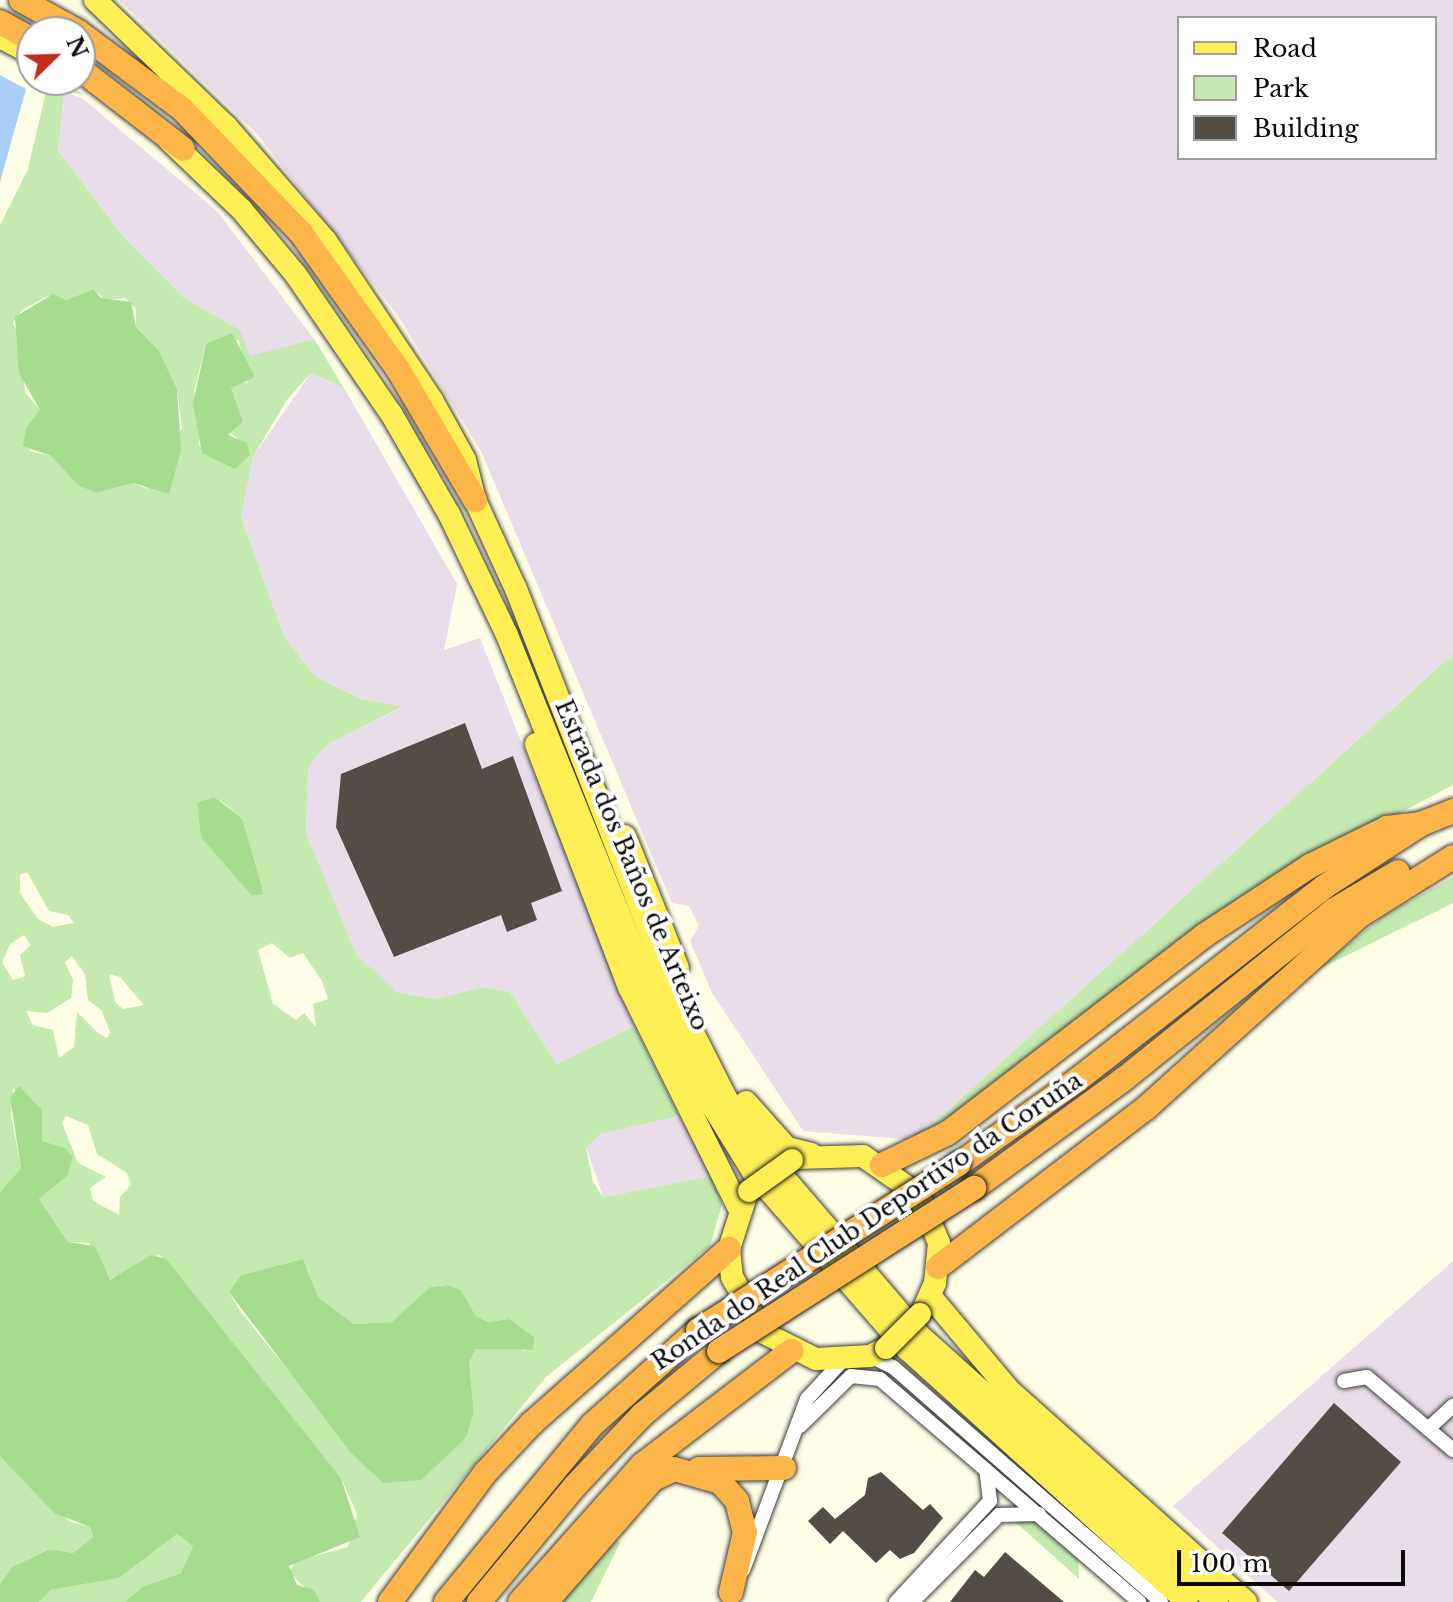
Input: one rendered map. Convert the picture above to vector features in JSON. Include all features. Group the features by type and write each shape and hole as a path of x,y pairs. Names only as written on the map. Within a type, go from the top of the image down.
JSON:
{"highway":[{"path":"21,0 50,16"},
{"path":"96,45 182,109 301,233 399,371 475,500"},
{"path":"96,81 183,149"},
{"name":"Ronda do Real Club Deportivo da Coruña","path":"446,1602 592,1425 698,1330 959,1164 1077,1080 1256,935 1421,824 1453,811"},
{"path":"882,1165 948,1133 1180,953 1310,866 1387,828 1421,824"},
{"name":"Ronda do Real Club Deportivo da Coruña","path":"479,1602 575,1486 642,1415 719,1351 974,1188 1124,1079 1334,910 1453,844"},
{"path":"938,1267 1146,1108 1359,916 1453,857"},
{"path":"390,1602 485,1473 532,1423 729,1249"},
{"path":"520,1602 642,1465 791,1351"},
{"path":"546,1602 653,1479 692,1469 784,1468"},
{"path":"692,1469 720,1482 737,1501 745,1532 728,1597"},
{"path":"397,1602 411,1570"}],"main road":[{"name":"Estrada dos Baños de Arteixo","path":"95,0 217,116 326,241 432,400 465,460 475,500 516,589 657,955 735,1110 844,1252 918,1334 1217,1602"},
{"name":"Estrada dos Baños de Arteixo","path":"96,92 183,149 296,275 384,403 449,514 525,678 646,981 695,1078 753,1172 907,1349 1187,1602"},
{"path":"449,514 629,987 744,1200"},
{"path":"516,589 726,1071 771,1133 787,1148 801,1157 863,1156 882,1165 929,1209 938,1267 926,1306 878,1352 843,1360 791,1351 764,1333 746,1308 732,1277 729,1249 744,1200 801,1157"},
{"path":"926,1306 1009,1390 1246,1602"}],"street":[{"path":"878,1352 1161,1602"},
{"path":"728,1597 755,1550 807,1399 843,1360"},
{"path":"800,1426 851,1376 880,1379 1139,1602"},
{"path":"1344,1381 1367,1377 1453,1450"},
{"path":"896,1602 990,1501 986,1470 930,1399"},
{"path":"1428,1429 1453,1406"},
{"path":"912,1602 999,1515 1039,1514"}],"shaded area":[{"path":"119,0 1453,0 1453,654 915,1140 803,1131 712,993 690,941 699,926 689,906 672,903 481,451 398,316 257,134"},
{"path":"64,96 82,98 217,211 314,339 250,357 239,330 183,297 124,237 58,151"},
{"path":"311,373 344,388 457,584 444,650 480,638 634,1026 557,1064 510,992 483,987 435,999 396,992 356,955 306,833 308,768 325,746 401,708 361,699 316,677 285,638 241,518 253,457"},
{"path":"679,1116 712,1176 603,1197 586,1147 601,1134"},
{"path":"1453,1261 1453,1602 1277,1602 1173,1506"}],"green space":[{"path":"45,96 64,96 58,151 124,237 183,297 240,330 250,356 314,339 344,388 311,373 286,401 253,457 241,518 285,638 316,677 361,699 402,707 325,746 308,768 306,833 356,954 396,992 435,999 483,987 510,992 557,1064 634,1026 679,1116 601,1134 586,1148 593,1182 603,1197 712,1176 722,1205 710,1246 546,1377 361,1602 320,1602 289,1572 296,1561 348,1547 357,1514 341,1478 159,1254 109,1280 89,1243 68,1242 39,1199 73,1157 66,1148 42,1141 13,1087 11,1114 21,1168 0,1192 0,225 28,169","holes":["92,289 106,300 125,298 136,309 136,327 159,351 177,389 182,428 147,489 133,483 96,493 78,484 51,456 29,451 40,410 25,392 21,341 13,323 22,310 48,296 66,300","239,340 247,383 238,380 231,388 243,421 228,431 241,441 198,446 202,429 194,391 206,344","220,800 242,818 264,894 252,896 214,849","27,872 49,911 68,915 74,923 53,927 38,919 20,893 20,875","24,935 31,945 20,955 25,976 13,980 2,963 10,944","272,943 290,958 303,953 322,981 328,999 313,1004 316,1027 304,1013 296,1020 273,1004 258,950","72,956 85,974 88,1000 102,1011 110,1032 107,1038 98,1033 77,1012 74,1047 59,1058 53,1030 33,1025 26,1011 47,1013 71,998 73,980 65,962","109,974 120,977 144,1005 123,1009 115,1002","66,1116 88,1125 97,1154 127,1173 131,1185 120,1197 119,1215 93,1201 90,1188 106,1177 78,1163 62,1123","303,1259 318,1297 354,1324 393,1322 430,1287 448,1285 461,1290 476,1316 488,1322 509,1319 526,1351 490,1345 476,1349 469,1363 474,1412 466,1438 453,1450 288,1370 240,1311 229,1292 241,1275"]},
{"path":"93,289 101,298 131,302 136,327 159,351 177,389 181,450 169,494 133,483 96,493 78,485 51,456 23,446 26,428 40,410 19,373 15,317 53,294 66,300"},
{"path":"232,333 255,377 231,388 243,421 228,435 247,443 250,455 235,469 202,453 193,403 206,344"},
{"path":"1453,654 1453,785 1237,899 1013,1073 915,1140"},
{"path":"214,797 242,818 264,894 252,896 201,837 197,803"},
{"path":"1453,877 1453,903 1313,972 1385,915"},
{"path":"19,1086 42,1110 42,1141 66,1148 73,1157 67,1176 39,1199 68,1242 95,1246 110,1280 151,1255 166,1259 341,1478 360,1537 289,1566 297,1585 314,1590 320,1602 125,1602 142,1587 181,1573 193,1546 177,1534 119,1578 50,1590 39,1602 0,1602 0,1584 12,1567 50,1549 73,1553 93,1537 90,1527 54,1513 0,1456 0,1192 21,1168 10,1097"},
{"path":"303,1259 318,1297 354,1324 392,1322 430,1287 448,1285 461,1290 476,1316 488,1322 509,1319 534,1337 533,1350 476,1349 469,1363 474,1412 466,1438 421,1480 383,1483 351,1453 229,1292 241,1275"},
{"path":"0,1456 70,1522 90,1527 93,1537 73,1553 50,1549 12,1567 0,1584"},
{"path":"1012,1519 1035,1522 1078,1558 1079,1579"},
{"path":"177,1534 193,1546 181,1573 142,1587 125,1602 39,1602 49,1590 119,1578"},
{"path":"612,1536 620,1543 591,1602 559,1602"}],"water":[{"path":"0,75 16,84 16,96 24,96 0,182"}],"building":[{"path":"465,723 482,769 513,756 562,891 531,903 537,920 507,932 501,915 394,957 336,827 341,774"},
{"path":"1334,1403 1401,1462 1289,1591 1222,1533"},
{"path":"881,1472 923,1510 930,1504 943,1518 914,1553 900,1559 890,1550 876,1563 843,1531 830,1544 808,1521 823,1507 835,1519 865,1495 868,1478"},
{"path":"1005,1552 1064,1602 950,1602 975,1570 984,1577"}]}
